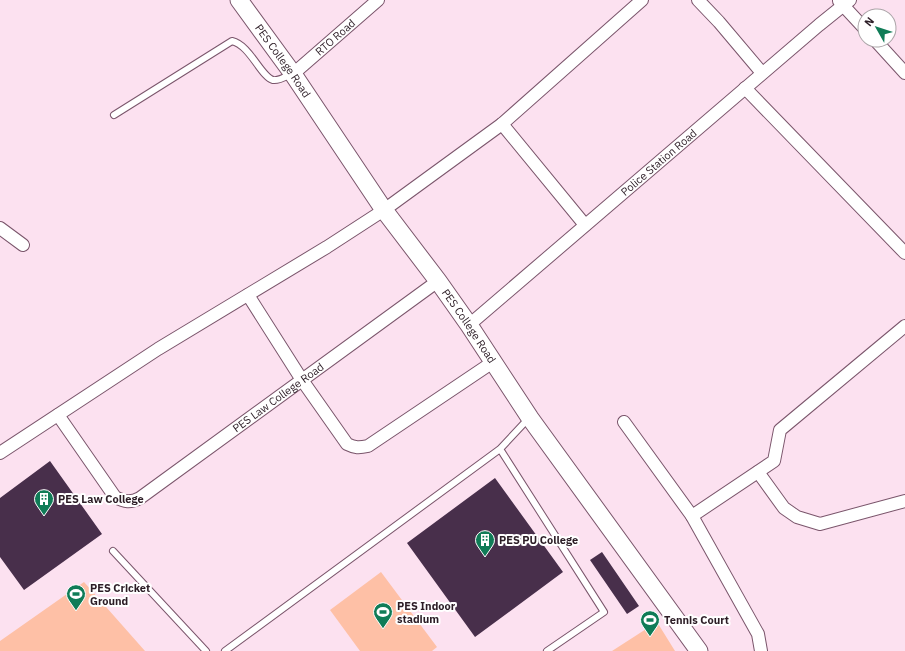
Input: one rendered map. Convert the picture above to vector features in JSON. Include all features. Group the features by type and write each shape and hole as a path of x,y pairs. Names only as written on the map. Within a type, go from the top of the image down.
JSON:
{"street":[{"name":"PES College Road","path":"239,0 292,74 384,210 438,281 469,325 530,418 699,651"},
{"name":"RTO Road","path":"292,74 378,0"},
{"path":"0,453 158,349 327,247 384,210 502,124 642,0"},
{"path":"698,0 719,22 762,73"},
{"path":"844,2 857,19"},
{"name":"Police Station Road","path":"469,325 844,2"},
{"path":"882,48 905,73"},
{"path":"745,88 905,253"},
{"path":"502,124 585,226"},
{"path":"0,228 23,245"},
{"name":"PES Law College Road","path":"58,415 115,497 126,502 132,502 140,498 438,281"},
{"path":"248,295 302,380 348,444 353,447 360,448 368,446 493,362"},
{"path":"692,516 774,461 780,430 905,326"},
{"path":"624,422 692,516 758,634 761,651"},
{"path":"758,472 784,508 797,517 820,524 905,501"}],"lane":[{"path":"114,115 232,41 241,44 269,78 279,80 292,74"},
{"path":"225,651 500,449 530,418"},
{"path":"500,449 604,612 546,651"},
{"path":"113,551 206,651"}],"shaded area":[{"name":"PES Indoor stadium","path":"381,572 437,647 432,651 360,651 330,610"},
{"name":"PES Cricket Ground","path":"84,582 145,651 0,651 0,641"},
{"name":"Tennis Court","path":"657,622 675,651 612,651"}],"building":[{"name":"PES Law College","path":"50,461 102,534 24,590 0,557 0,498"},
{"name":"PES PU College","path":"495,478 563,572 475,637 407,543"},
{"path":"602,552 639,606 627,614 590,560"}],"place":[{"name":"PES Law College","path":"44,516"},
{"name":"PES PU College","path":"485,557"},
{"name":"PES Cricket Ground","path":"76,611"},
{"name":"PES Indoor stadium","path":"383,629"},
{"name":"Tennis Court","path":"650,637"}]}
